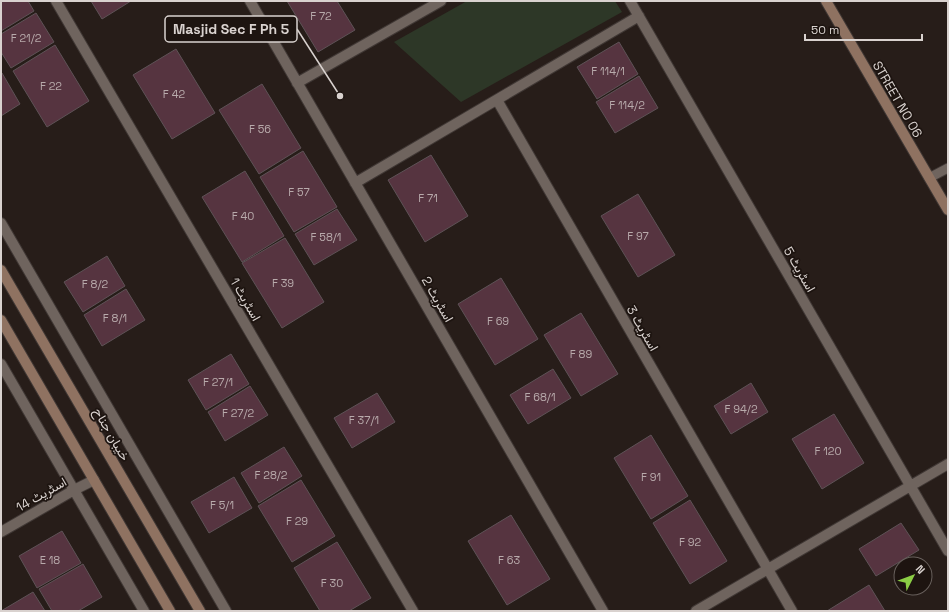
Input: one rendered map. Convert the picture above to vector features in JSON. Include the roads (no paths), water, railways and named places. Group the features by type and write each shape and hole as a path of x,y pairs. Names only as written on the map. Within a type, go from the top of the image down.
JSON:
{"main road":[{"name":"STREET NO 06","path":"826,1 948,210"},
{"name":"خیبان جناح","path":"1,270 200,611"},
{"path":"1,320 170,611"}],"street":[{"name":"اسٹریٹ 1","path":"56,1 413,611"},
{"name":"اسٹریٹ 2","path":"250,1 603,611"},
{"name":"اسٹریٹ 5","path":"630,1 948,550"},
{"path":"297,83 435,3"},
{"path":"355,183 639,16"},
{"name":"اسٹریٹ 3","path":"497,100 792,611"},
{"path":"1,223 226,611"},
{"path":"1,364 144,611"},
{"path":"696,611 948,464"},
{"name":"اسٹریٹ 14","path":"1,532 94,480"}],"lane":[{"path":"929,178 948,168"}],"place":[{"name":"Masjid Sec F Ph 5","path":"340,96"}]}
